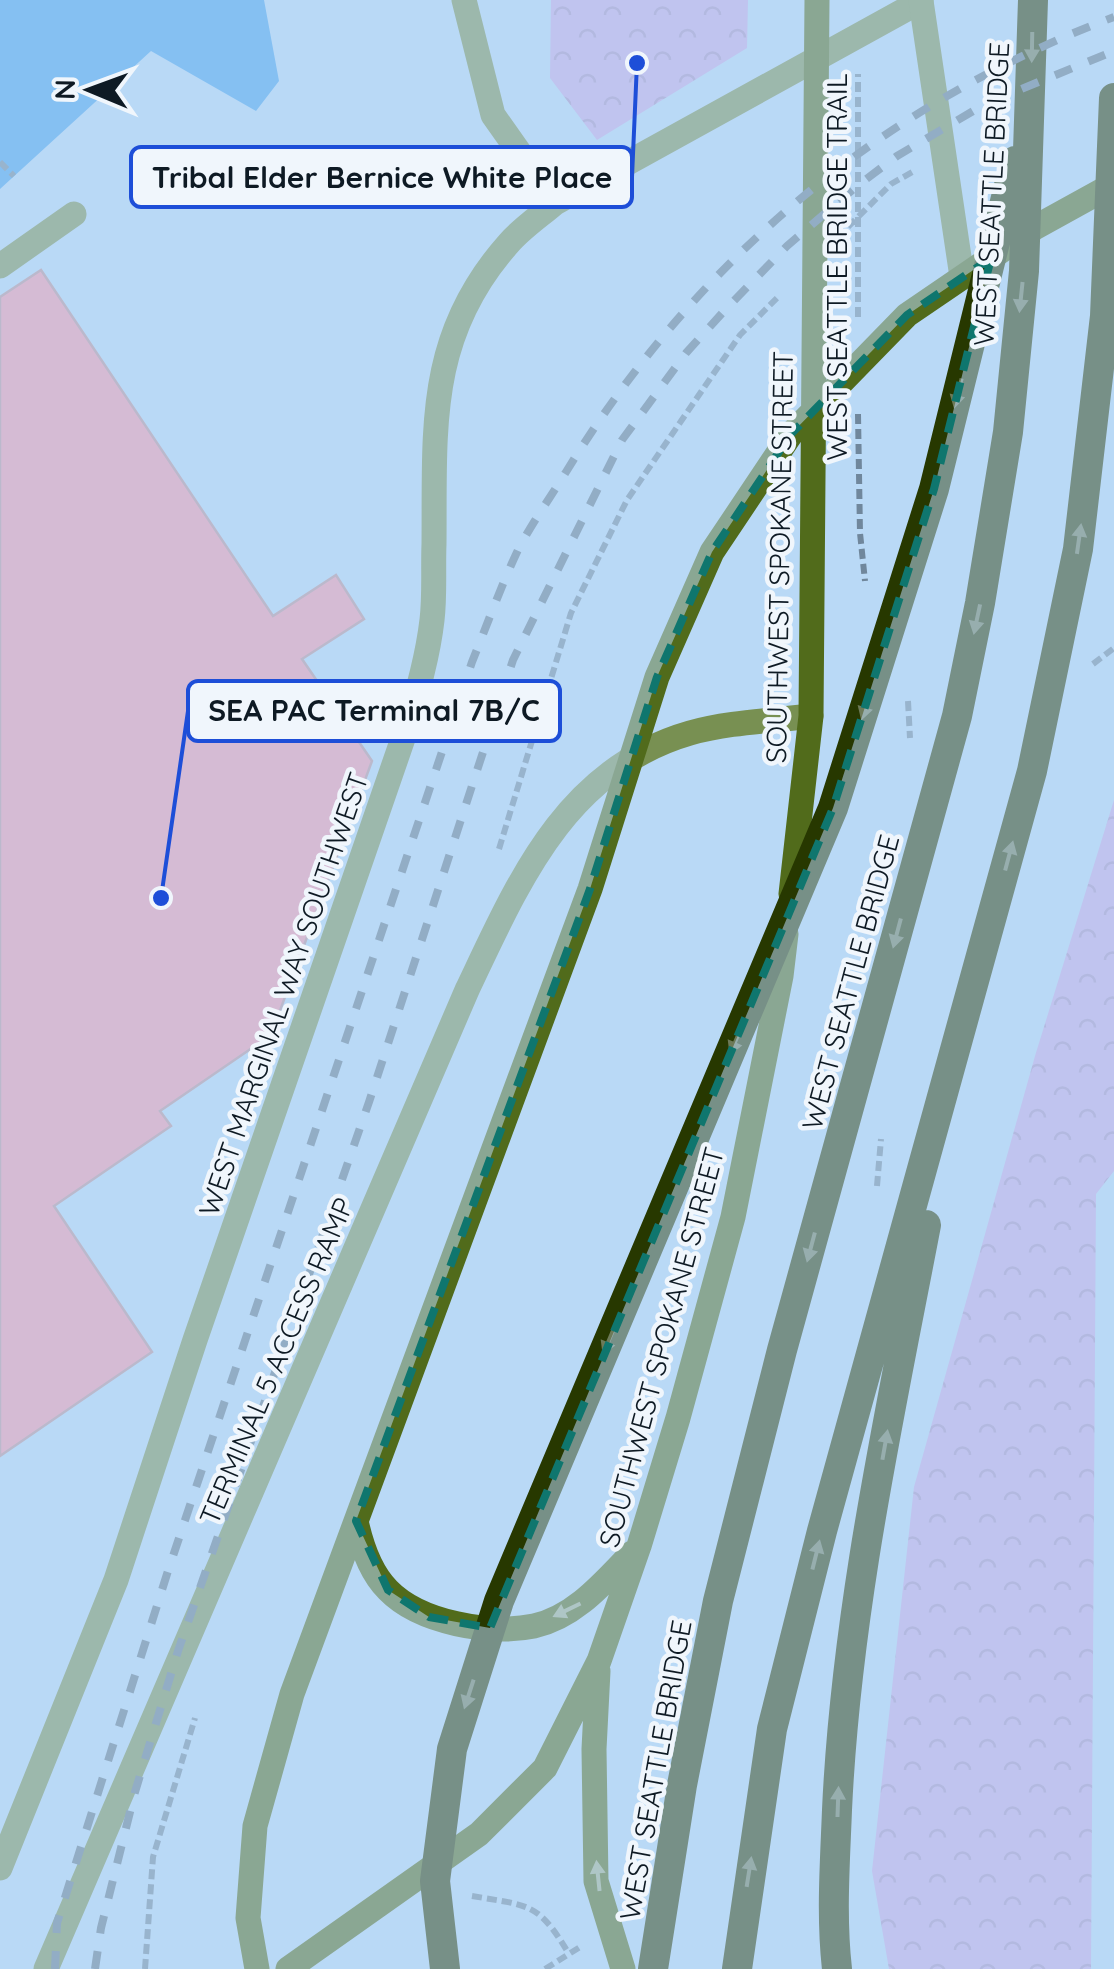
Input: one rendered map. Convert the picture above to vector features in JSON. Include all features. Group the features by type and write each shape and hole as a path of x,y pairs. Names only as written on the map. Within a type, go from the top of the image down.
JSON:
{"highway":[{"name":"WEST SEATTLE BRIDGE","path":"653,1969 682,1785 718,1601 782,1350 957,716 976,622 1008,432 1024,271 1033,0"},
{"path":"445,1969 435,1881 452,1749 499,1601 833,808 934,489 1031,95"},
{"path":"737,1969 772,1729 827,1513 1032,771 1078,549 1105,316 1114,98"},
{"path":"837,1969 832,1927 840,1762 854,1621 965,1017"}],"main road":[{"name":"SOUTHWEST SPOKANE STREET","path":"288,1969 479,1834 546,1768 599,1662 639,1546 733,1216 781,976 812,716 817,0"},
{"path":"257,1969 248,1918 255,1826 292,1694 590,889 657,677 712,552 790,434 907,315 1036,227 1114,184"},
{"path":"356,1520 362,1547 388,1590 429,1617 486,1628 536,1626 586,1601 639,1546"},
{"path":"599,1662 594,1749 596,1881 624,1969"}],"street":[{"path":"464,0 493,115 555,203"},
{"path":"921,1 962,278"},
{"name":"WEST MARGINAL WAY SOUTHWEST","path":"0,1868 116,1580 194,1340 417,693 433,619 436,420 448,342 486,272 511,240 555,203 921,1"},
{"path":"0,266 74,214"},
{"name":"TERMINAL 5 ACCESS RAMP","path":"46,1969 467,990 534,859 587,791 614,767 641,753 715,727 812,716"}],"path":[{"name":"WEST SEATTLE BRIDGE TRAIL","path":"858,57 858,324"},
{"path":"0,162 14,176"},
{"name":"WEST SEATTLE BRIDGE TRAIL","path":"858,401 860,533"},
{"path":"482,1898 542,1914 568,1954"},
{"path":"545,1969 594,1938"}],"highlighted area":[{"path":"991,258 934,489 833,808 490,1628 429,1617 388,1590 356,1521 590,889 657,677 712,552 791,434 907,315"}],"green space":[{"path":"551,0 748,0 747,48 597,140 550,78"},
{"path":"1114,800 1114,1171 1096,1194 1091,1969 889,1969 872,1871 914,1487 1035,1056"}],"water":[{"path":"0,0 264,0 279,81 256,111 151,51 0,189"}],"building":[{"path":"41,270 273,616 336,575 364,619 302,659 372,761 271,1035 160,1111 171,1126 54,1206 152,1352 0,1456 0,297"}],"railway":[{"path":"55,1969 57,1923 167,1574 472,662 523,540 617,395 673,324 735,258 801,198 873,144 949,95 1029,53 1114,17"},
{"path":"95,1969 101,1928 135,1792 178,1651 369,1102 513,660 622,440 686,353 725,310 787,246 857,186 897,156 985,104 1114,51"}],"place":[{"name":"Tribal Elder Bernice White Place","path":"637,63"},
{"name":"SEA PAC Terminal 7B/C","path":"161,898"}]}
